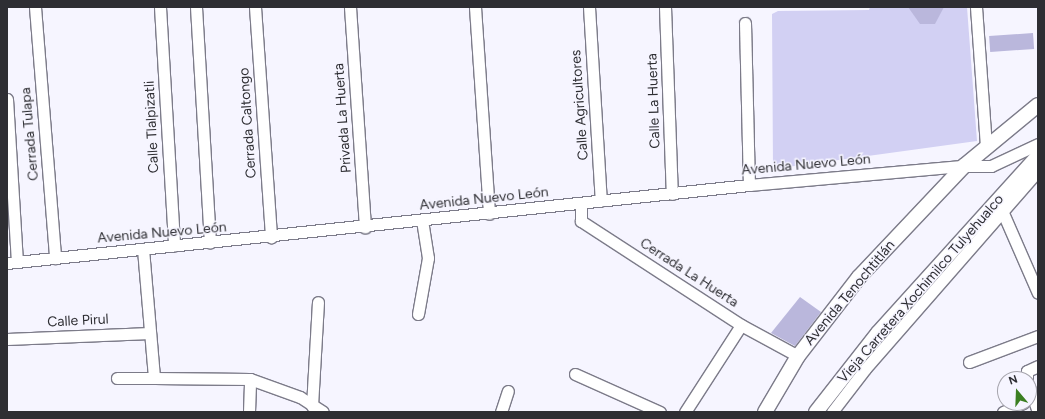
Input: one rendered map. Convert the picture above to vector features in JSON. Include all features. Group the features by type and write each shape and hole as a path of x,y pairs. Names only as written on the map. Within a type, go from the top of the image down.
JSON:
{"main road":[{"name":"Avenida Tenochtitlán","path":"766,412 798,356 859,277 986,144 1038,105"},
{"name":"Vieja Carretera Xochimilco Tulyehualco","path":"816,412 878,333 1033,170 1038,156"}],"street":[{"name":"Cerrada Tulapa","path":"35,7 55,258"},
{"name":"Calle Tlalpizatli","path":"160,7 174,246"},
{"path":"196,7 210,244"},
{"name":"Cerrada Caltongo","path":"255,7 271,237"},
{"name":"Privada La Huerta","path":"350,7 365,227"},
{"path":"475,7 489,214"},
{"name":"Calle Agricultores","path":"589,7 601,201"},
{"name":"Calle La Huerta","path":"665,7 672,194"},
{"path":"976,7 986,144"},
{"path":"744,22 749,186"},
{"path":"7,99 12,263"},
{"name":"Avenida Nuevo León","path":"12,263 174,246 210,244 749,186 964,166 991,166 1038,144"},
{"path":"832,412 870,363 1003,213 1033,170"},
{"name":"Cerrada La Huerta","path":"581,203 581,221 741,325 798,356"},
{"path":"1003,213 1034,273 1038,293"},
{"path":"418,314 428,258 422,221"},
{"path":"143,249 154,378"},
{"path":"312,406 318,302"},
{"path":"685,412 741,325"},
{"name":"Calle Pirul","path":"7,339 150,333"},
{"path":"968,362 1038,336"},
{"path":"1027,371 1038,366"},
{"path":"575,374 660,412"},
{"path":"117,378 250,378 274,386 323,412"},
{"path":"249,412 250,378"},
{"path":"501,412 508,390"}],"shaded area":[{"path":"870,7 967,7 977,141 773,169 772,14 778,11 869,10"}],"building":[{"path":"908,7 944,7 935,24 920,24"},
{"path":"1033,33 1034,49 990,52 989,36"},
{"path":"800,297 821,312 795,346 771,333"}]}
